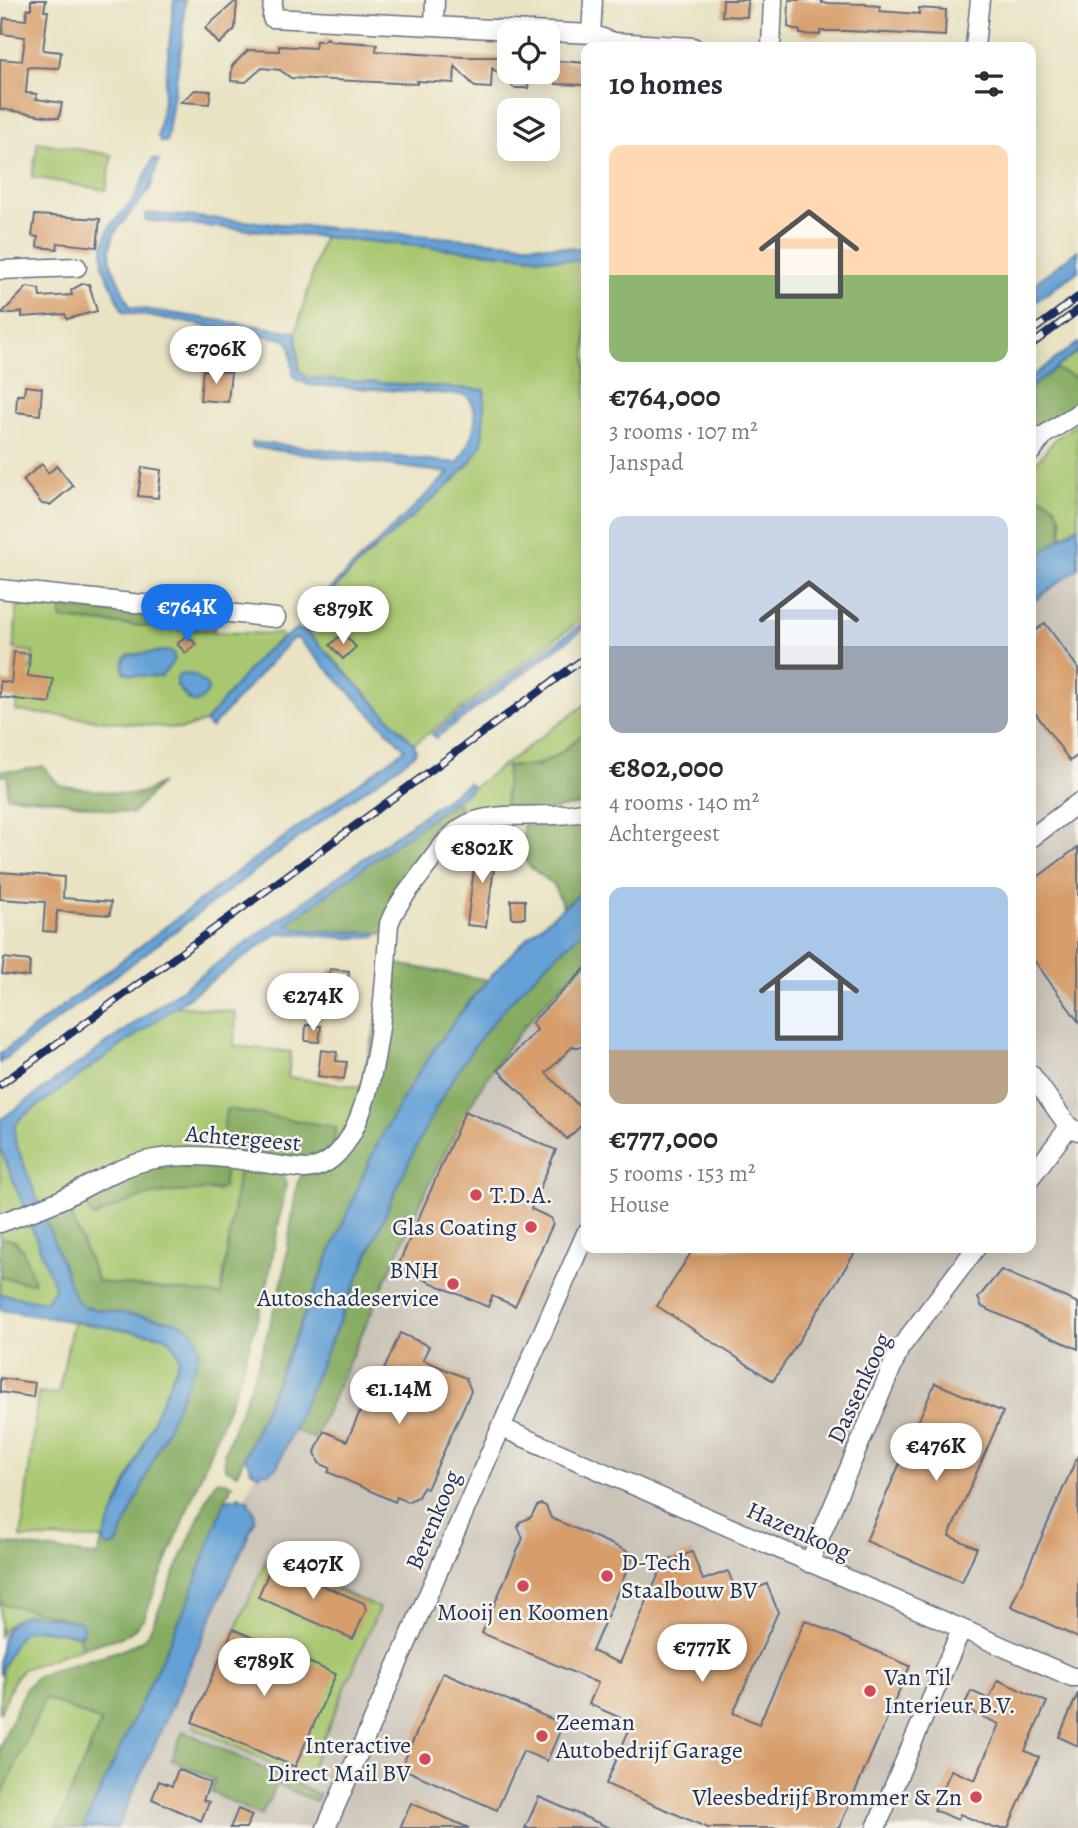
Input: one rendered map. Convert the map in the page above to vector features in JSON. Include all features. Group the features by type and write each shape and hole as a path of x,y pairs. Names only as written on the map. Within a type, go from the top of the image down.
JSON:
{"street":[{"path":"273,0 272,18 591,34 614,42"},
{"path":"434,25 435,0"},
{"path":"591,34 593,0"},
{"path":"771,42 773,0"},
{"path":"976,42 980,0"},
{"path":"0,270 77,267"},
{"path":"1036,445 1044,435 1078,413"},
{"path":"0,589 276,618"},
{"path":"1036,834 1078,803"},
{"name":"Achtergeest","path":"8,1220 153,1159 213,1156 314,1168 333,1159 358,1124 371,1080 389,924 396,907 449,838 463,826 493,818 551,817 581,812"},
{"path":"1036,1080 1074,1129 1036,1171"},
{"name":"Berenkoog","path":"326,1828 581,1244"},
{"name":"Dassenkoog","path":"809,1563 900,1348 972,1253"},
{"name":"Hazenkoog","path":"500,1427 961,1630 1072,1677 1078,1677"},
{"path":"876,1828 961,1630"}],"shaded area":[{"path":"1078,547 1078,1828 99,1828 421,1100 581,917 581,1253 1036,1253 1036,578"}],"green space":[{"path":"38,142 112,155 106,190 32,177"},
{"path":"323,237 581,262 581,620 414,744 308,633 311,612 364,559 454,480 472,460 484,390 307,378 299,370 296,332"},
{"path":"1078,348 1078,378 1051,367"},
{"path":"1050,367 1078,378 1078,405 1049,420 1036,432 1036,383"},
{"path":"1050,369 1036,384 1036,379"},
{"path":"1078,423 1078,526 1062,537 1062,518 1042,497 1036,496 1036,463 1056,438"},
{"path":"1036,496 1047,500 1056,508 1061,520 1062,537 1036,556"},
{"path":"17,604 61,608 62,619 214,632 281,634 283,637 262,654 205,722 182,729 16,711 19,669 31,669 33,652 14,649","holes":["168,651 125,673 123,666 128,655","195,675 207,686 208,692 195,703 188,700 177,686"]},
{"path":"61,608 215,621 214,632 61,619"},
{"path":"581,708 581,735 551,759 525,766 505,813 464,820 456,800"},
{"path":"581,735 581,804 553,810 505,813 507,766 537,766 560,754"},
{"path":"43,766 59,785 78,788 131,795 147,791 161,783 132,814 54,800 7,796 8,776 0,776 0,770 19,771"},
{"path":"456,800 464,820 383,934 299,930 287,926 288,922"},
{"path":"581,820 581,893 563,907 554,885 530,867 524,857 523,824 556,825"},
{"path":"581,934 581,968 524,1026 476,1095 455,1132 314,1439 293,1429 405,1169 444,1092 476,1044 542,969"},
{"path":"391,963 488,980 454,1021 424,1064 371,1157 237,1474 225,1468 224,1454 258,1365 283,1279 297,1184 301,1176 344,1155"},
{"path":"176,1006 236,1012 234,1046 291,1052 288,1077 361,1087 350,1127 333,1148 336,1127 221,1152 39,1204 15,1141 15,1126 21,1118"},
{"path":"226,1109 336,1127 333,1148 316,1164 221,1152"},
{"path":"0,1147 25,1210 0,1219"},
{"path":"227,1162 240,1163 222,1295 98,1282 66,1203 83,1195 91,1216 95,1217 130,1199 188,1189 219,1191"},
{"path":"227,1162 223,1187 219,1189 153,1195 128,1202 95,1217 91,1216 83,1195 153,1163"},
{"path":"240,1163 284,1173 286,1184 266,1291 237,1385 144,1618 131,1632 121,1637 82,1648 78,1635 82,1634 81,1622 0,1603 0,1543 98,1556 102,1541 111,1547 117,1544 200,1350 177,1322 83,1307 75,1298 42,1211 66,1203 98,1282 221,1295"},
{"path":"28,1217 55,1289 45,1302 0,1294 0,1277 28,1283 0,1240 0,1227"},
{"path":"6,1238 22,1249 34,1282 0,1277 0,1240"},
{"path":"73,1322 164,1336 172,1342 180,1358 103,1539 21,1538 38,1393 58,1394"},
{"path":"218,1480 232,1484 188,1602 83,1828 56,1828 101,1722 45,1698 0,1800 0,1746 25,1689 35,1678 50,1671 125,1649 143,1640 150,1630 213,1485"},
{"path":"267,1558 379,1608 306,1780 193,1727"},
{"path":"0,1603 69,1619 22,1617 6,1626 0,1635"},
{"path":"36,1629 78,1635 82,1648 23,1669 15,1678 0,1713 2,1675 9,1650 24,1632"},
{"path":"44,1698 101,1722 56,1828 0,1828 0,1800"},
{"path":"183,1731 320,1795 316,1802 277,1784 261,1816 211,1792 215,1780 171,1760"}],"water":[{"path":"174,0 185,0 182,42 167,139 166,142 161,142 158,136"},
{"path":"153,159 159,160 150,189 114,233 110,249 111,264 130,307 296,332 299,370 307,378 485,390 482,444 472,460 454,480 364,559 311,612 306,612 449,473 252,447 252,442 458,463 474,429 475,411 472,402 466,395 309,385 294,378 290,344 284,339 123,312 103,267 103,245 110,226 134,199"},
{"path":"146,213 581,249 581,262 145,220"},
{"path":"1078,250 1078,271 1036,301 1036,282"},
{"path":"1078,343 1078,351 1036,383 1036,373"},
{"path":"1078,526 1078,568 1036,599 1036,556"},
{"path":"581,625 581,631 436,738 432,734"},
{"path":"296,629 306,631 414,744 416,751 413,756 321,821 0,1063 0,1054 238,871 405,749 297,638 292,639 211,728 205,722 262,654"},
{"path":"168,651 173,653 175,659 161,677 131,675 123,670 124,660 128,655"},
{"path":"181,674 195,675 207,686 208,692 199,702 192,702 177,686 177,677"},
{"path":"468,783 473,787 287,924 299,930 377,933 377,936 349,938 283,933 275,935 21,1118 15,1126 15,1141 39,1204 25,1210 0,1147 0,1120"},
{"path":"581,893 581,934 542,969 501,1013 459,1068 430,1119 392,1198 277,1467 268,1473 261,1472 260,1475 250,1470 245,1458 249,1447 371,1157 398,1106 445,1034 480,989 509,956"},
{"path":"42,1211 75,1298 83,1307 177,1322 189,1328 198,1342 196,1362 117,1544 109,1547 103,1539 180,1358 172,1342 164,1336 0,1310 0,1294 45,1302 55,1289 28,1217"},
{"path":"238,1496 249,1501 255,1520 117,1828 83,1828 188,1602 225,1501 238,1499"},
{"path":"30,1614 81,1622 84,1629 78,1635 45,1630 26,1631 14,1644 0,1675 0,1654 7,1628 20,1617"}],"building":[{"path":"31,0 46,0 44,11 48,11 43,50 61,52 59,68 28,67 26,93 37,94 36,99 62,103 59,118 0,109 0,59 22,61 25,37 2,34 4,18 26,20 27,9 31,9"},
{"path":"237,0 235,29 219,44 205,28"},
{"path":"723,0 748,0 747,17 722,16"},
{"path":"789,0 866,4 880,6 879,11 919,14 919,8 946,10 945,36 847,31 820,31 820,35 800,34 800,31 788,27"},
{"path":"327,38 331,41 377,44 376,51 497,57 497,73 492,68 491,88 475,87 455,66 454,83 417,81 417,84 291,78 280,70 262,68 246,82 231,81 232,66 248,50 279,51 279,46 315,48 316,41"},
{"path":"560,61 581,63 581,85 556,84 560,84"},
{"path":"510,84 528,84 528,88 514,88"},
{"path":"195,90 211,91 209,104 181,102"},
{"path":"35,215 100,219 97,247 58,243 57,249 37,247 38,237 32,236"},
{"path":"82,284 89,284 97,311 67,319 65,314 22,317 22,312 1,314 27,287 39,289 40,297 72,295 71,290"},
{"path":"203,370 231,372 228,402 200,400"},
{"path":"25,386 42,388 40,415 16,412 17,395 24,395"},
{"path":"42,464 48,473 57,466 73,486 50,505 42,504 23,480"},
{"path":"142,467 161,470 158,498 138,496"},
{"path":"368,595 382,613 368,624 354,606"},
{"path":"1045,623 1078,668 1078,755 1070,761 1036,714 1036,630"},
{"path":"343,633 356,647 343,659 330,645"},
{"path":"187,635 196,644 186,653 177,644"},
{"path":"14,652 30,654 28,676 53,679 50,703 0,697 0,681 11,683"},
{"path":"477,844 497,846 486,927 467,925"},
{"path":"1078,847 1078,1021 1036,963 1036,878"},
{"path":"0,872 64,877 63,898 111,902 110,915 57,911 56,932 43,931 45,902 0,899"},
{"path":"511,900 525,900 525,918 512,918"},
{"path":"4,958 30,961 29,977 2,974"},
{"path":"330,969 349,971 346,998 326,996"},
{"path":"581,973 581,1047 572,1047 546,1073 581,1108 581,1126 567,1139 498,1070 537,1030 531,1023"},
{"path":"306,1025 321,1026 319,1042 305,1041"},
{"path":"321,1050 337,1052 336,1061 347,1062 344,1079 318,1076"},
{"path":"465,1111 556,1150 531,1209 551,1218 553,1224 515,1306 492,1296 488,1307 397,1268"},
{"path":"691,1253 855,1253 773,1381 657,1306"},
{"path":"1001,1270 1078,1303 1078,1349 982,1307 978,1298"},
{"path":"400,1333 429,1346 423,1360 466,1378 471,1391 427,1489 423,1487 418,1497 407,1502 397,1497 395,1502 328,1472 330,1468 319,1463 315,1452 324,1431 347,1441 376,1375 383,1372"},
{"path":"0,1378 35,1383 33,1397 0,1392"},
{"path":"935,1383 1003,1412 949,1536 977,1548 962,1582 866,1541"},
{"path":"1078,1455 1078,1638 1011,1606"},
{"path":"541,1504 546,1506 551,1518 634,1554 592,1651 620,1663 664,1562 692,1552 703,1580 728,1571 738,1596 767,1584 778,1612 733,1713 759,1724 805,1620 910,1666 839,1828 708,1828 606,1784 632,1723 589,1704 598,1683 482,1633 523,1538 518,1527 520,1522 531,1517"},
{"path":"272,1564 364,1603 366,1610 353,1639 258,1597"},
{"path":"233,1629 336,1674 295,1767 192,1722"},
{"path":"443,1672 563,1724 547,1761 523,1751 497,1810 401,1768"},
{"path":"998,1680 1047,1702 1025,1751 1039,1757 1008,1828 993,1828 960,1814 958,1820 934,1810 951,1770 975,1780 999,1724 963,1708 971,1691 989,1699"},
{"path":"1078,1693 1078,1746 1059,1737"},
{"path":"178,1769 210,1783 203,1800 209,1802 201,1821 152,1799 159,1781 172,1786"},
{"path":"539,1797 610,1828 525,1828"},
{"path":"411,1803 469,1828 400,1828"},
{"path":"238,1809 252,1815 246,1828 230,1828"}],"railway":[{"path":"1036,328 1078,297"},
{"path":"1036,341 1078,310"},
{"path":"0,1085 581,661"}],"place":[{"name":"T.D.A.","path":"476,1195"},
{"name":"Glas Coating","path":"531,1227"},
{"name":"BNH Autoschadeservice","path":"453,1284"},
{"name":"D-Tech Staalbouw BV","path":"607,1576"},
{"name":"Mooij en Koomen","path":"523,1586"},
{"name":"Van Til Interieur B.V.","path":"870,1691"},
{"name":"Zeeman Autobedrijf Garage","path":"542,1736"},
{"name":"Interactive Direct Mail BV","path":"425,1759"},
{"name":"Vleesbedrijf Brommer & Zn","path":"976,1797"}]}
